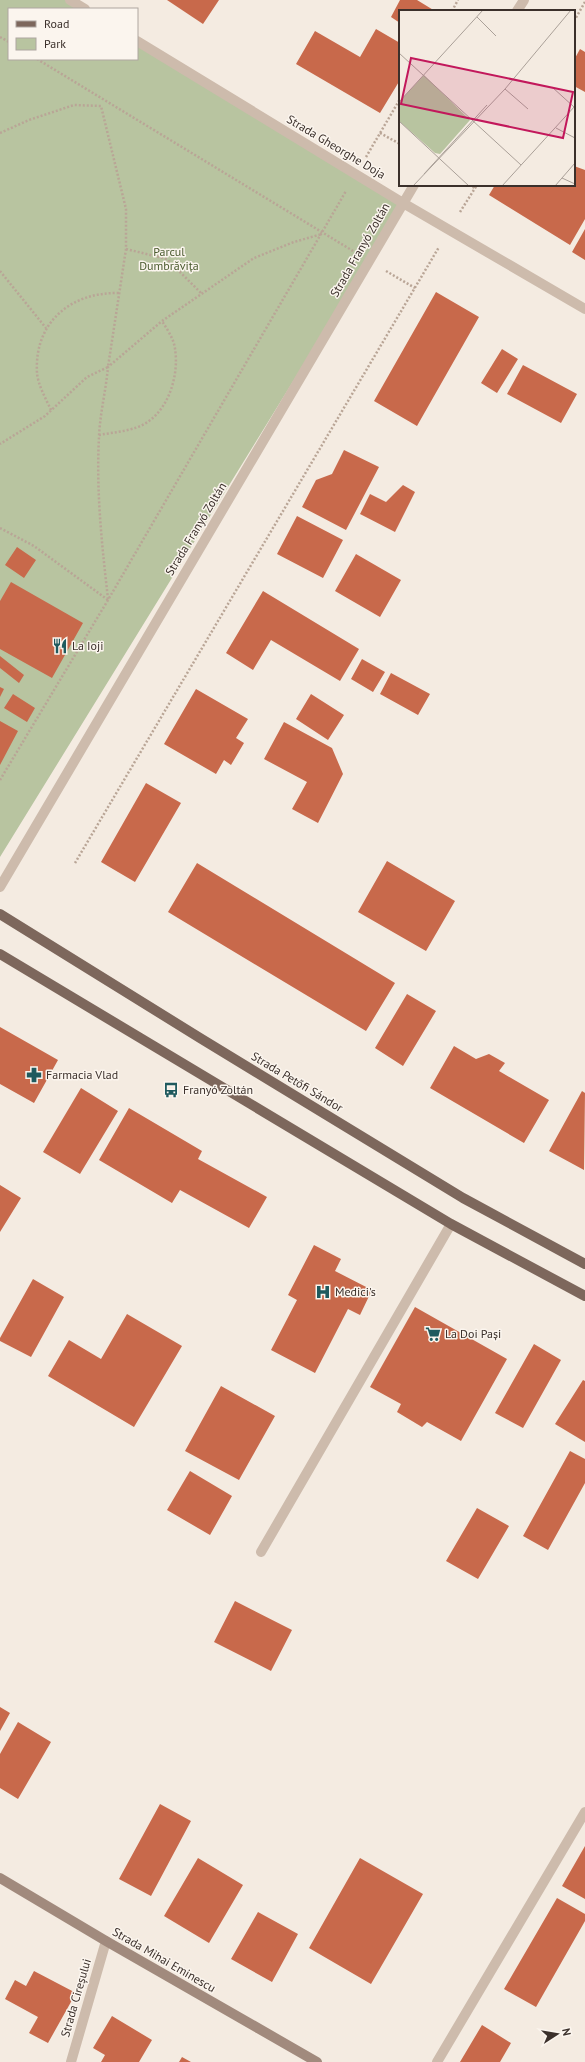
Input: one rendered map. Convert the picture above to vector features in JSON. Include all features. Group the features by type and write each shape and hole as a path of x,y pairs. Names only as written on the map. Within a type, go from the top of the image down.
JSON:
{"main road":[{"name":"Strada Petőfi Sándor","path":"0,914 463,1198 585,1264"},
{"path":"0,954 451,1224 585,1296"}],"street":[{"path":"70,0 83,8"},
{"path":"518,10 524,0"},
{"name":"Strada Gheorghe Doja","path":"138,42 403,203 585,309"},
{"name":"Strada Franyó Zoltán","path":"0,887 413,186"},
{"path":"261,1552 451,1224"},
{"path":"437,2062 585,1812"},
{"name":"Strada Mihai Eminescu","path":"0,1878 106,1941 317,2062"},
{"name":"Strada Cireșului","path":"71,2062 106,1941"}],"path":[{"path":"453,10 458,0"},
{"path":"575,18 585,2"},
{"path":"39,60 323,233"},
{"path":"0,780 108,600 399,101"},
{"path":"0,133 29,120 74,105 101,106 126,209 126,249 99,435 98,491 108,600"},
{"path":"380,132 399,143"},
{"path":"75,863 476,187"},
{"path":"0,444 51,410 87,377 108,367 162,321 254,258 294,242 323,233"},
{"path":"126,249 167,259 201,293"},
{"path":"0,271 46,328"},
{"path":"51,410 37,374 38,346 46,328 59,313 78,300 104,293 119,293"},
{"path":"99,435 122,431 149,421 160,409 172,389 176,366 175,348 170,333 162,321"},
{"path":"0,528 34,546 108,600"}],"green space":[{"name":"Parcul Dumbrăvița","path":"0,0 70,0 83,8 8,8 8,60 138,60 138,42 403,203 0,857"}],"building":[{"path":"167,0 219,0 203,24"},
{"path":"400,0 417,0 433,10 399,10 399,22 391,17"},
{"path":"376,29 399,42 399,82 380,113 296,64 315,31 360,57"},
{"path":"580,49 585,52 585,92 575,87 575,58"},
{"path":"575,166 585,170 585,219 570,245 489,195 494,186 575,186"},
{"path":"585,229 585,260 572,252"},
{"path":"436,292 479,317 417,426 374,401"},
{"path":"502,349 518,359 497,393 481,383"},
{"path":"523,365 577,394 561,423 507,394"},
{"path":"344,450 379,467 346,530 302,507 316,480 332,474"},
{"path":"403,485 415,492 395,532 360,514 370,494 386,502"},
{"path":"297,516 343,540 323,578 277,554"},
{"path":"17,547 36,560 24,578 5,565"},
{"path":"356,554 401,580 380,617 335,591"},
{"path":"11,582 83,623 52,678 0,649 0,601"},
{"path":"263,591 359,649 340,681 271,640 253,670 226,653"},
{"path":"0,656 24,675 19,683 0,668"},
{"path":"362,659 385,672 373,692 351,679"},
{"path":"391,673 430,694 418,715 380,694"},
{"path":"0,687 4,689 0,697"},
{"path":"196,689 248,719 236,738 244,743 231,765 224,760 216,774 164,744"},
{"path":"13,694 35,708 27,722 4,708"},
{"path":"311,694 344,715 328,740 296,719"},
{"path":"0,721 18,731 0,765"},
{"path":"284,722 332,748 343,774 318,823 292,809 307,782 264,759"},
{"path":"146,783 181,803 135,882 101,862"},
{"path":"387,861 455,901 426,951 358,912"},
{"path":"197,863 395,983 366,1031 168,912"},
{"path":"407,994 436,1011 403,1066 375,1048"},
{"path":"0,1027 58,1060 34,1103 0,1084"},
{"path":"454,1046 476,1059 489,1054 505,1063 499,1071 549,1100 524,1143 430,1088"},
{"path":"81,1088 118,1111 80,1174 43,1152"},
{"path":"582,1091 585,1093 584,1170 549,1151"},
{"path":"129,1108 202,1151 198,1159 267,1197 249,1228 180,1190 172,1203 99,1160"},
{"path":"0,1185 21,1198 0,1232"},
{"path":"314,1245 341,1259 335,1271 372,1290 360,1315 348,1309 315,1373 271,1350 297,1300 288,1295"},
{"path":"33,1279 64,1297 31,1357 0,1341 0,1338"},
{"path":"415,1307 507,1359 461,1441 427,1422 422,1427 397,1412 401,1404 370,1387"},
{"path":"127,1314 182,1346 134,1427 48,1376 69,1340 101,1359"},
{"path":"534,1344 561,1360 523,1428 495,1413"},
{"path":"583,1380 585,1381 585,1442 555,1424"},
{"path":"221,1386 275,1416 239,1480 185,1451"},
{"path":"570,1451 585,1459 585,1483 548,1550 523,1536"},
{"path":"190,1471 232,1496 210,1535 167,1510"},
{"path":"477,1508 509,1526 478,1579 446,1561"},
{"path":"235,1601 292,1630 271,1671 214,1642"},
{"path":"0,1707 10,1713 0,1731"},
{"path":"18,1722 51,1742 18,1799 0,1788 0,1754"},
{"path":"160,1804 191,1821 151,1896 119,1879"},
{"path":"585,1846 585,1899 562,1886"},
{"path":"198,1858 243,1885 209,1943 164,1916"},
{"path":"360,1858 423,1894 371,1984 309,1948"},
{"path":"557,1898 585,1914 585,1921 536,2007 504,1989"},
{"path":"258,1912 298,1934 272,1982 231,1959"},
{"path":"34,1971 76,1993 48,2043 29,2033 38,2017 5,1999 15,1980 26,1986"},
{"path":"112,2016 152,2040 139,2062 101,2062 105,2055 93,2048"},
{"path":"482,2025 511,2043 500,2062 460,2062"},
{"path":"182,2057 191,2062 179,2062"}],"place":[{"name":"La Ioji","path":"60,646"},
{"name":"Farmacia Vlad","path":"34,1075"},
{"name":"Franyó Zoltán","path":"171,1090"},
{"name":"Medici's","path":"323,1292"},
{"name":"La Doi Pași","path":"433,1334"}]}
